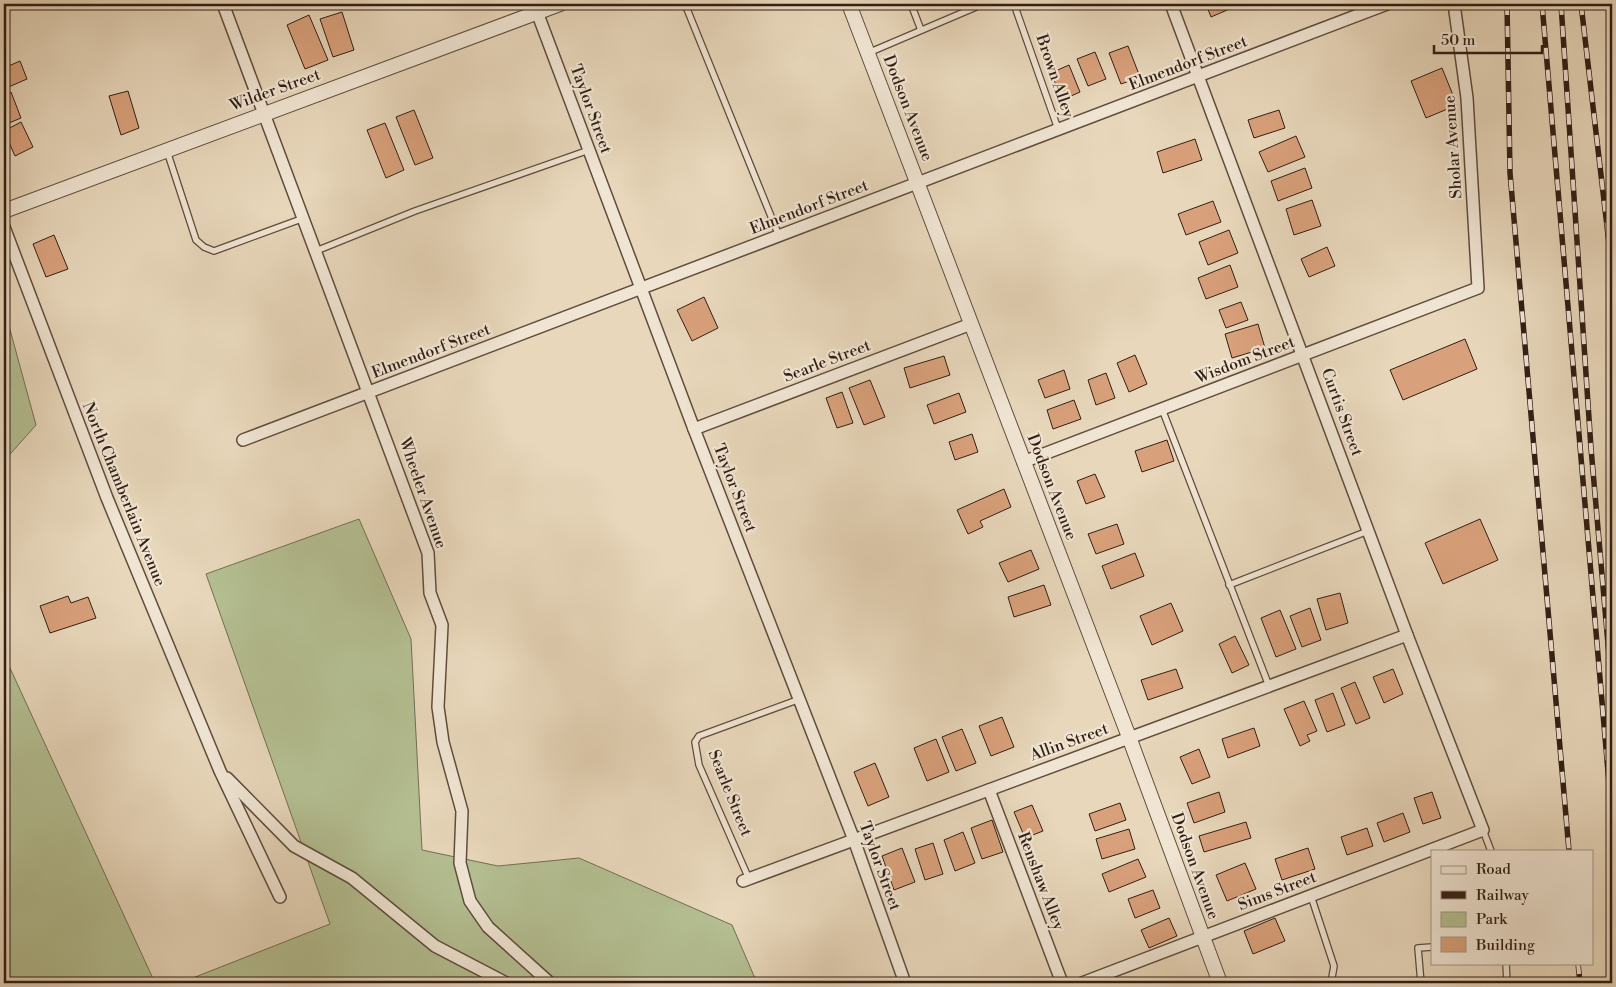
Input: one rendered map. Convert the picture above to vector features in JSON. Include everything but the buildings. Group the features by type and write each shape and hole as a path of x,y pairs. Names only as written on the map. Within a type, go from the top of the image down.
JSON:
{"street":[{"name":"Wheeler Avenue","path":"223,4 370,392 428,553 430,593 442,625 438,708 443,742 462,811 460,863 470,901 488,927 550,983"},
{"name":"Wilder Street","path":"4,211 536,8 560,4"},
{"name":"Dodson Avenue","path":"849,4 1129,737 1220,983"},
{"name":"Curtis Street","path":"1171,4 1368,531 1483,830"},
{"name":"Elmendorf Street","path":"243,440 1387,4"},
{"name":"Sholar Avenue","path":"1454,4 1467,98 1478,288"},
{"name":"Taylor Street","path":"536,8 694,429 854,840 905,983"},
{"name":"North Chamberlain Avenue","path":"4,227 106,498 220,772 280,897"},
{"name":"Wisdom Street","path":"1023,462 1478,288"},
{"name":"Searle Street","path":"694,429 971,324"},
{"name":"Allin Street","path":"746,880 1407,634"},
{"name":"North Chamberlain Avenue","path":"220,772 294,846 352,878 435,946 506,983"},
{"name":"Renshaw Alley","path":"989,790 1062,983"},
{"name":"Sims Street","path":"1082,983 1483,830"}],"lane":[{"path":"686,4 779,236"},
{"path":"911,4 921,30"},
{"name":"Brown Alley","path":"1014,4 1058,129"},
{"path":"868,53 976,7"},
{"path":"166,150 196,240 204,247 214,251 304,218"},
{"path":"316,251 415,211 589,150"},
{"path":"1162,409 1269,686"},
{"path":"1229,585 1368,531"},
{"name":"Searle Street","path":"746,880 699,765 696,742 699,736 800,699"},
{"path":"1483,830 1491,850"},
{"path":"1311,896 1334,966 1331,983"},
{"path":"1421,983 1418,948 1431,947"},
{"path":"1506,964 1508,983"}],"green space":[{"path":"6,315 36,425 4,461 4,317"},
{"path":"359,519 411,639 422,850 498,866 579,858 732,925 757,983 180,983 330,924 206,574"},
{"path":"4,655 155,983 4,983"}],"railway":[{"path":"1507,4 1510,173 1569,850"},
{"path":"1542,4 1612,818"},
{"path":"1561,4 1591,448 1612,690"},
{"path":"1581,4 1612,269"},
{"path":"1578,964 1580,983"}]}
